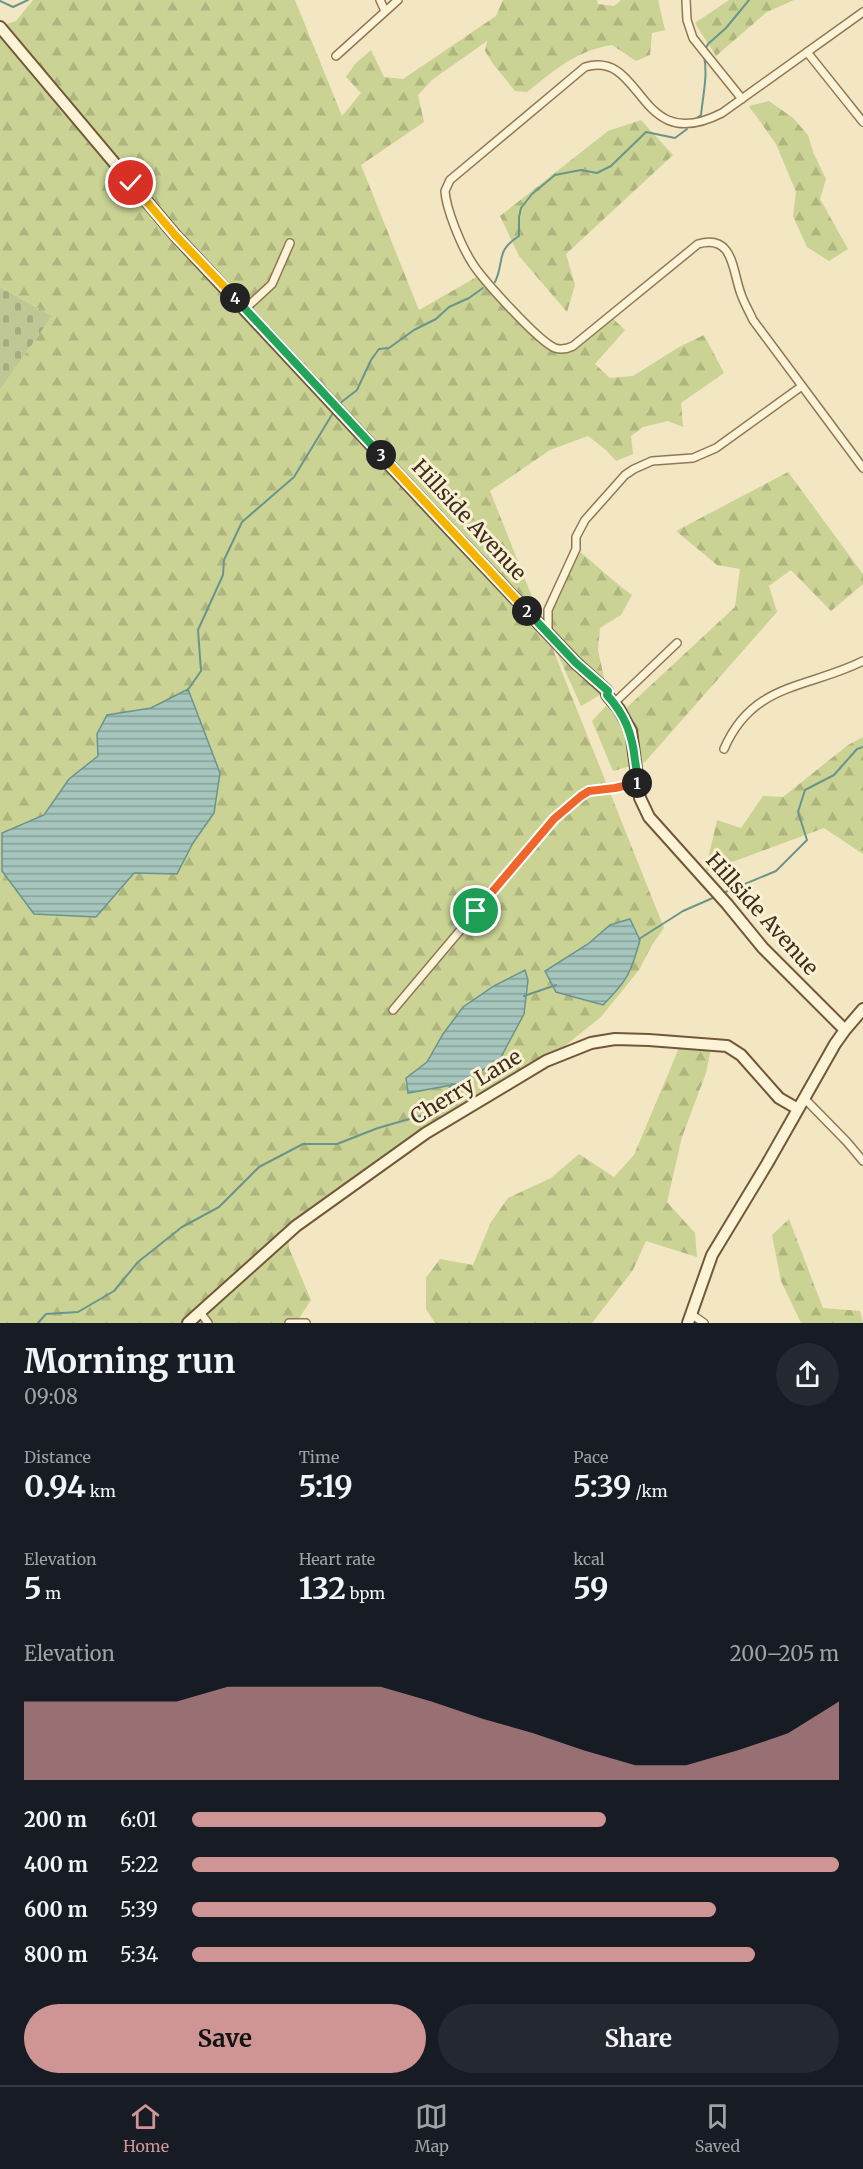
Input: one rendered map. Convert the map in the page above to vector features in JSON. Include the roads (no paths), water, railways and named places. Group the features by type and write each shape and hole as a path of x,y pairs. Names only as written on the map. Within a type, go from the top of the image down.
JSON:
{"street":[{"path":"380,0 385,11"},
{"path":"336,56 398,0"},
{"path":"686,0 687,20 693,38 742,99"},
{"path":"863,12 742,99 712,119 700,122 681,124 665,120 647,105 620,71 607,65 585,67 450,180 446,196 460,240 480,275 549,345 561,349 573,346 692,248 704,242 723,247 732,258 741,294 753,320 863,468"},
{"name":"Hillside Avenue","path":"0,27 175,235 576,663 608,691 607,695 620,709 630,731 640,798 649,817 716,891 763,948 845,1030"},
{"path":"807,52 863,122"},
{"path":"246,309 272,284 290,243"},
{"path":"548,633 548,610 576,549 576,537 585,520 625,476 652,461 693,458 716,448 802,386"},
{"path":"614,703 677,643"},
{"path":"724,749 742,718 762,700 787,688 834,674 863,661"},
{"path":"393,1010 554,819 589,791 638,783"},
{"path":"704,1323 689,1319 712,1255 845,1030 863,1009"},
{"name":"Cherry Lane","path":"188,1323 296,1226 426,1133 546,1061 591,1043 615,1039 712,1043 727,1046 737,1052 779,1098 798,1109"},
{"path":"804,1098 863,1161"},
{"path":"200,1312 208,1323"},
{"path":"289,1323 306,1323"}],"water":[{"path":"188,689 220,773 214,813 193,843 177,874 134,873 96,917 34,914 2,871 2,833 44,815 69,779 98,756 97,734 107,715 151,708"},
{"path":"630,919 640,940 637,951 627,976 603,1005 556,992 545,971 588,944 610,925"},
{"path":"525,970 528,980 524,1014 500,1059 463,1083 408,1093 406,1078 427,1062 443,1034 463,1007 494,986"}],"waterway":[{"path":"0,1 13,7 28,0"},
{"path":"705,50 749,0"},
{"path":"698,117 701,115 705,85 704,56"},
{"path":"495,282 503,252 511,241 519,236 521,208 532,194 555,175 581,170 597,173 611,166 646,132 675,138 687,129"},
{"path":"339,404 357,390 371,360 379,349 389,348 414,330 436,319 449,307 469,298 483,288"},
{"path":"187,691 201,671 198,630 223,575 224,560 242,522 294,477 333,413"},
{"path":"723,893 776,871 807,840 798,812 805,790 834,775 857,749 863,747"},
{"path":"639,939 683,911 715,897"},
{"path":"524,996 556,985"},
{"path":"38,1323 46,1314 78,1312 114,1291 138,1262 182,1227 219,1207 259,1167 303,1144 337,1144 378,1128 434,1112 452,1084"}]}
